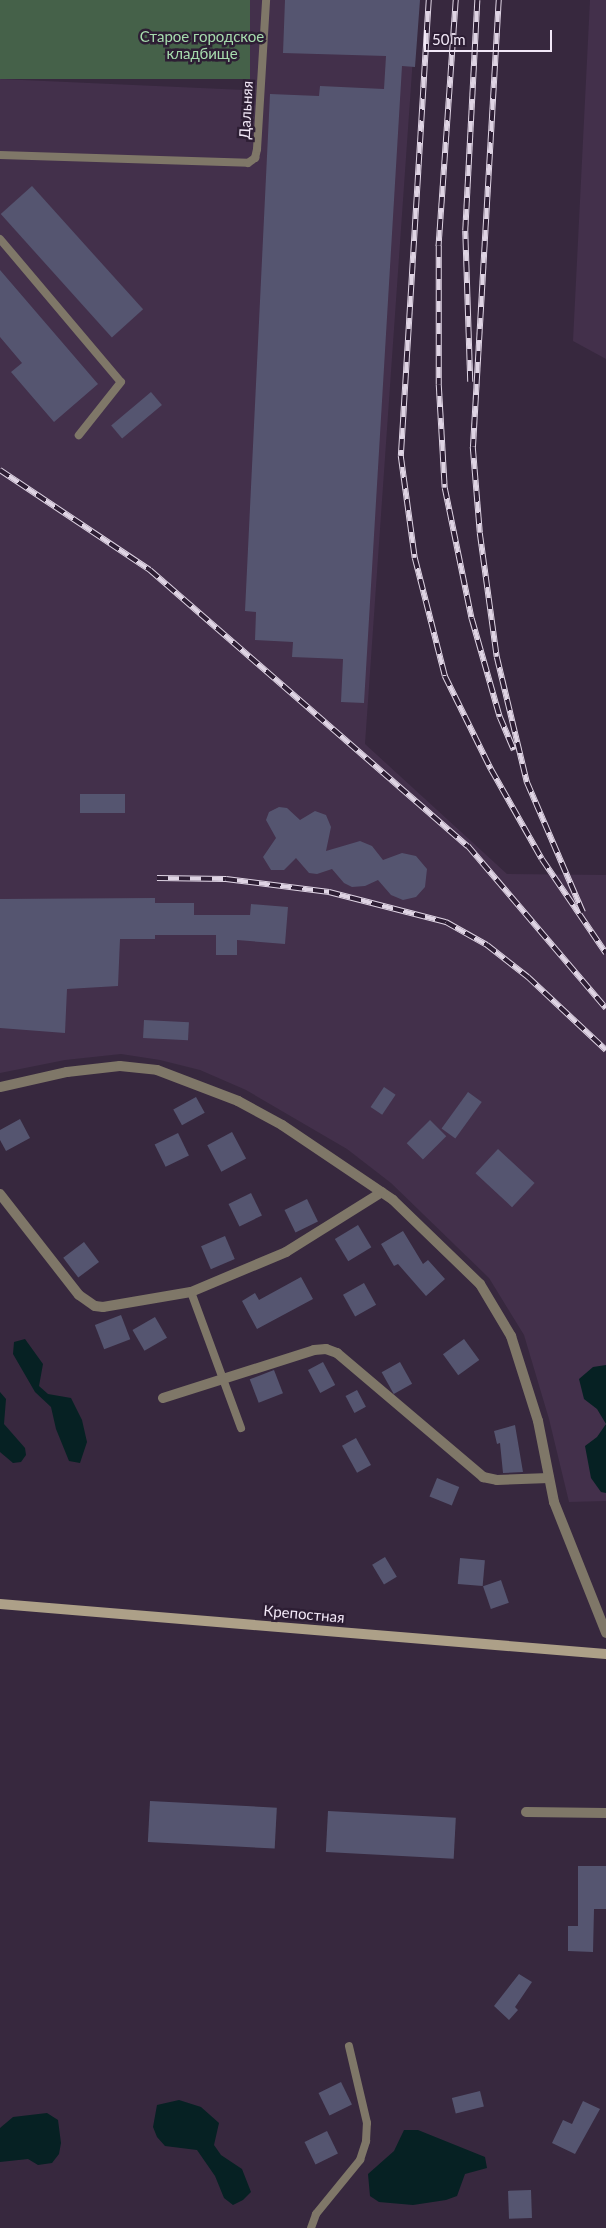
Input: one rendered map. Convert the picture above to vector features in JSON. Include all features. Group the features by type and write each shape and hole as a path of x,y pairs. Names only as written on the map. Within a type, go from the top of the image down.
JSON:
{"street":[{"path":"0,1087 76,1071 120,1066 157,1070 202,1085 275,1120 382,1192 480,1284 511,1336 538,1421 554,1502 606,1633"},
{"path":"0,1194 79,1295 95,1306 191,1292 286,1252 382,1192"},
{"path":"163,1398 314,1350 332,1351 483,1477 497,1480 549,1478"},
{"name":"Крепостная","path":"0,1604 606,1654"},
{"path":"526,1812 606,1813"}],"lane":[{"name":"Дальняя","path":"0,155 239,164 252,161 258,149 266,0"},
{"path":"0,239 122,382 78,435"},
{"path":"191,1292 241,1428"},
{"path":"311,2228 316,2214 360,2160 366,2141 367,2123 350,2046"}],"shaded area":[{"path":"250,0 417,0 365,744 507,874 606,875 606,1501 569,1502 549,1419 524,1335 489,1278 391,1183 347,1149 246,1090 200,1070 160,1060 121,1054 65,1060 0,1073 0,79 245,90"},
{"path":"590,0 606,0 606,359 573,341"},
{"path":"25,1339 43,1364 39,1386 48,1394 71,1398 82,1420 87,1442 80,1463 69,1461 56,1429 51,1407 35,1392 13,1354 14,1342"},
{"path":"606,1365 606,1424 597,1409 584,1399 579,1379 593,1367"},
{"path":"0,1392 6,1399 4,1424 25,1448 26,1455 21,1462 13,1463 0,1452"},
{"path":"606,1424 606,1493 601,1492 591,1478 585,1446 597,1437"},
{"path":"179,2100 201,2107 219,2123 214,2145 221,2155 242,2169 251,2192 243,2200 233,2205 224,2198 215,2176 197,2150 165,2146 157,2137 153,2127 157,2105"},
{"path":"47,2113 58,2120 61,2143 59,2154 52,2163 38,2165 28,2159 0,2162 0,2128 13,2117"},
{"path":"404,2130 418,2130 485,2157 487,2168 465,2174 457,2196 446,2200 413,2205 379,2202 370,2196 368,2174 394,2151"}],"green space":[{"name":"Старое городское кладбище","path":"0,0 250,0 250,79 0,79"}],"building":[{"path":"285,0 420,0 415,67 402,66 364,703 341,702 343,659 292,657 293,642 255,640 256,612 245,611 270,94 319,96 320,86 384,89 386,56 283,53"},
{"path":"32,186 143,309 112,337 1,214"},
{"path":"0,270 98,384 54,422 11,372 22,363 0,337"},
{"path":"151,392 162,405 122,438 111,425"},
{"path":"80,794 125,794 125,813 80,813"},
{"path":"279,807 287,808 300,820 315,811 326,815 331,827 326,851 360,841 372,846 383,860 402,853 416,856 427,869 425,887 416,897 403,900 391,895 378,880 365,886 352,887 344,883 332,869 317,874 309,873 296,858 284,870 271,870 263,857 276,838 266,820 269,812"},
{"path":"155,898 155,903 194,903 194,915 250,915 251,904 288,907 285,944 237,940 237,955 216,955 216,935 155,935 155,939 120,939 118,986 67,989 65,1033 0,1028 0,899"},
{"path":"144,1020 189,1022 188,1040 143,1038"},
{"path":"384,1087 396,1095 382,1115 371,1107"},
{"path":"468,1092 482,1102 455,1138 442,1128"},
{"path":"196,1097 205,1113 182,1125 173,1110"},
{"path":"20,1119 30,1138 6,1151 0,1140 0,1130"},
{"path":"430,1120 446,1136 423,1160 407,1143"},
{"path":"232,1132 246,1158 221,1172 207,1145"},
{"path":"178,1133 189,1155 166,1167 155,1144"},
{"path":"498,1149 535,1183 512,1207 475,1173"},
{"path":"251,1193 262,1215 239,1226 229,1204"},
{"path":"307,1199 318,1221 295,1232 285,1210"},
{"path":"358,1225 371,1247 348,1261 335,1239"},
{"path":"403,1231 423,1264 428,1260 445,1279 426,1296 398,1264 394,1266 381,1244"},
{"path":"225,1236 235,1259 211,1269 201,1246"},
{"path":"84,1242 99,1262 78,1278 63,1258"},
{"path":"301,1277 313,1299 257,1329 242,1301 255,1293 259,1300"},
{"path":"364,1283 376,1305 355,1317 343,1295"},
{"path":"121,1315 130,1339 104,1349 95,1325"},
{"path":"155,1317 167,1338 144,1351 132,1330"},
{"path":"464,1339 479,1360 458,1375 443,1354"},
{"path":"323,1362 335,1385 320,1393 308,1370"},
{"path":"400,1362 412,1384 394,1394 382,1372"},
{"path":"274,1370 283,1393 259,1403 250,1379"},
{"path":"357,1390 366,1407 354,1413 346,1396"},
{"path":"515,1425 523,1472 503,1473 500,1443 497,1444 494,1431"},
{"path":"356,1438 371,1465 357,1473 342,1446"},
{"path":"437,1478 459,1487 452,1506 430,1497"},
{"path":"385,1557 397,1577 384,1584 372,1565"},
{"path":"460,1558 485,1560 483,1586 458,1584"},
{"path":"501,1580 509,1603 491,1609 483,1586"},
{"path":"150,1801 277,1808 275,1849 148,1842"},
{"path":"328,1811 456,1818 454,1859 326,1852"},
{"path":"578,1866 606,1866 606,1909 594,1909 593,1952 568,1951 568,1926 578,1926"},
{"path":"519,1974 532,1982 515,2007 518,2010 509,2020 494,2006"},
{"path":"341,2082 352,2104 329,2115 319,2093"},
{"path":"480,2091 484,2107 456,2114 452,2098"},
{"path":"583,2101 600,2109 575,2154 552,2143 563,2120 572,2124"},
{"path":"327,2131 338,2153 315,2164 305,2142"},
{"path":"531,2190 532,2218 509,2219 508,2191"}],"railway":[{"path":"429,0 401,456 415,558 445,676 491,769 542,859 606,953"},
{"path":"456,0 439,246 439,385 445,488 472,619 500,717 514,750"},
{"path":"470,382 465,231 477,0"},
{"path":"499,0 473,447 480,533 497,657 527,782 583,912"},
{"path":"0,470 150,570 468,846 606,1008"},
{"path":"157,878 226,879 329,892 446,922 487,945 528,977 606,1050"}]}
